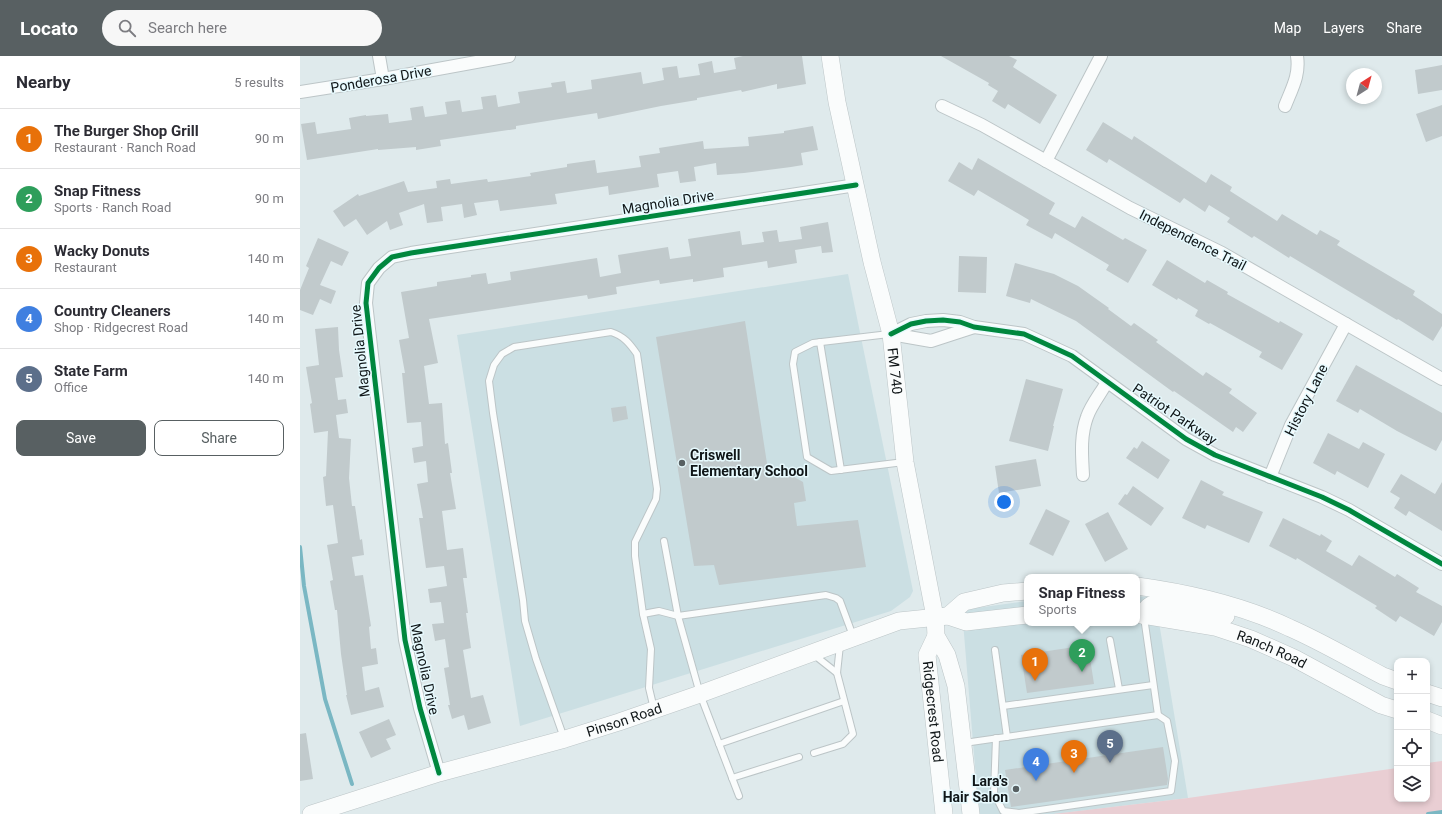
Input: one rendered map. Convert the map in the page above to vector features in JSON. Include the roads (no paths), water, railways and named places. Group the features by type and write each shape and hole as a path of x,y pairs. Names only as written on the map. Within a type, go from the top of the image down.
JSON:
{"main road":[{"name":"FM 740","path":"830,56 837,102 872,262 891,334 905,462 941,616"},
{"name":"Ranch Road","path":"1140,587 1200,597 1254,614 1290,628 1383,676 1394,680"},
{"path":"941,616 964,602 1024,591"},
{"path":"1140,614 1151,605 1160,602 1229,617 1254,614"},
{"name":"Ranch Road","path":"1140,614 1215,627 1251,639 1294,658 1381,705 1394,709"},
{"path":"941,616 966,622 1024,615"},
{"name":"Pinson Road","path":"311,814 439,773 565,739 654,710 812,654 899,621 941,616"},
{"name":"Ridgecrest Road","path":"941,616 936,636 927,656 944,814"},
{"name":"Ridgecrest Road","path":"936,636 947,655 956,686 971,814"},
{"path":"1430,694 1442,698"},
{"path":"1430,721 1442,726"}],"street":[{"path":"380,56 383,79"},
{"name":"Ponderosa Drive","path":"300,92 383,79 509,56"},
{"path":"1046,161 1101,56"},
{"path":"1285,106 1297,75 1297,56"},
{"name":"Independence Trail","path":"942,106 982,125 1130,208 1222,253 1442,379"},
{"name":"Magnolia Drive","path":"439,773 420,708 405,640 366,303 368,283 379,268 392,258 411,253 856,185"},
{"name":"Patriot Parkway","path":"891,334 911,324 943,320 960,322 974,327 1024,334 1072,356 1186,439 1215,456 1322,497 1349,510 1442,564"},
{"name":"History Lane","path":"1270,477 1291,425 1346,324"},
{"name":"Patriot Parkway","path":"891,334 931,341 974,327"},
{"path":"1083,475 1083,428 1087,415 1108,382"}],"lane":[{"path":"565,739 536,659 525,621 493,413 489,380 494,365 502,354 514,347 611,332 619,334 628,342 637,354 657,489 656,499 635,542 635,556 647,636 651,649 649,688 654,710"},
{"path":"891,334 813,343 795,352 793,364 807,457 831,471 905,462"},
{"path":"820,342 841,470"},
{"path":"664,541 678,616 700,694 739,796"},
{"path":"644,614 659,611 678,616 826,595 840,601 847,640 837,673 854,734 843,744 814,753"},
{"path":"1140,614 1158,715"},
{"path":"1110,640 1119,690"},
{"path":"995,650 1007,736"},
{"path":"812,654 837,673"},
{"path":"1003,706 1153,685"},
{"path":"719,744 844,701"},
{"path":"962,737 996,738 1158,715 1167,721 1175,761 1171,791 1019,813 1003,811 994,793 996,738"},
{"path":"732,778 799,757"}],"waterway":[{"path":"300,547 304,586 325,699 352,784"},
{"path":"1428,814 1442,812"}],"place":[{"name":"Criswell Elementary School","path":"682,463"},
{"name":"Snap Fitness","path":"1082,672"},
{"name":"The Burger Shop Grill","path":"1035,681"},
{"name":"State Farm","path":"1110,763"},
{"name":"Wacky Donuts","path":"1074,773"},
{"name":"Country Cleaners","path":"1036,781"},
{"name":"Lara's Hair Salon","path":"1016,789"}]}
